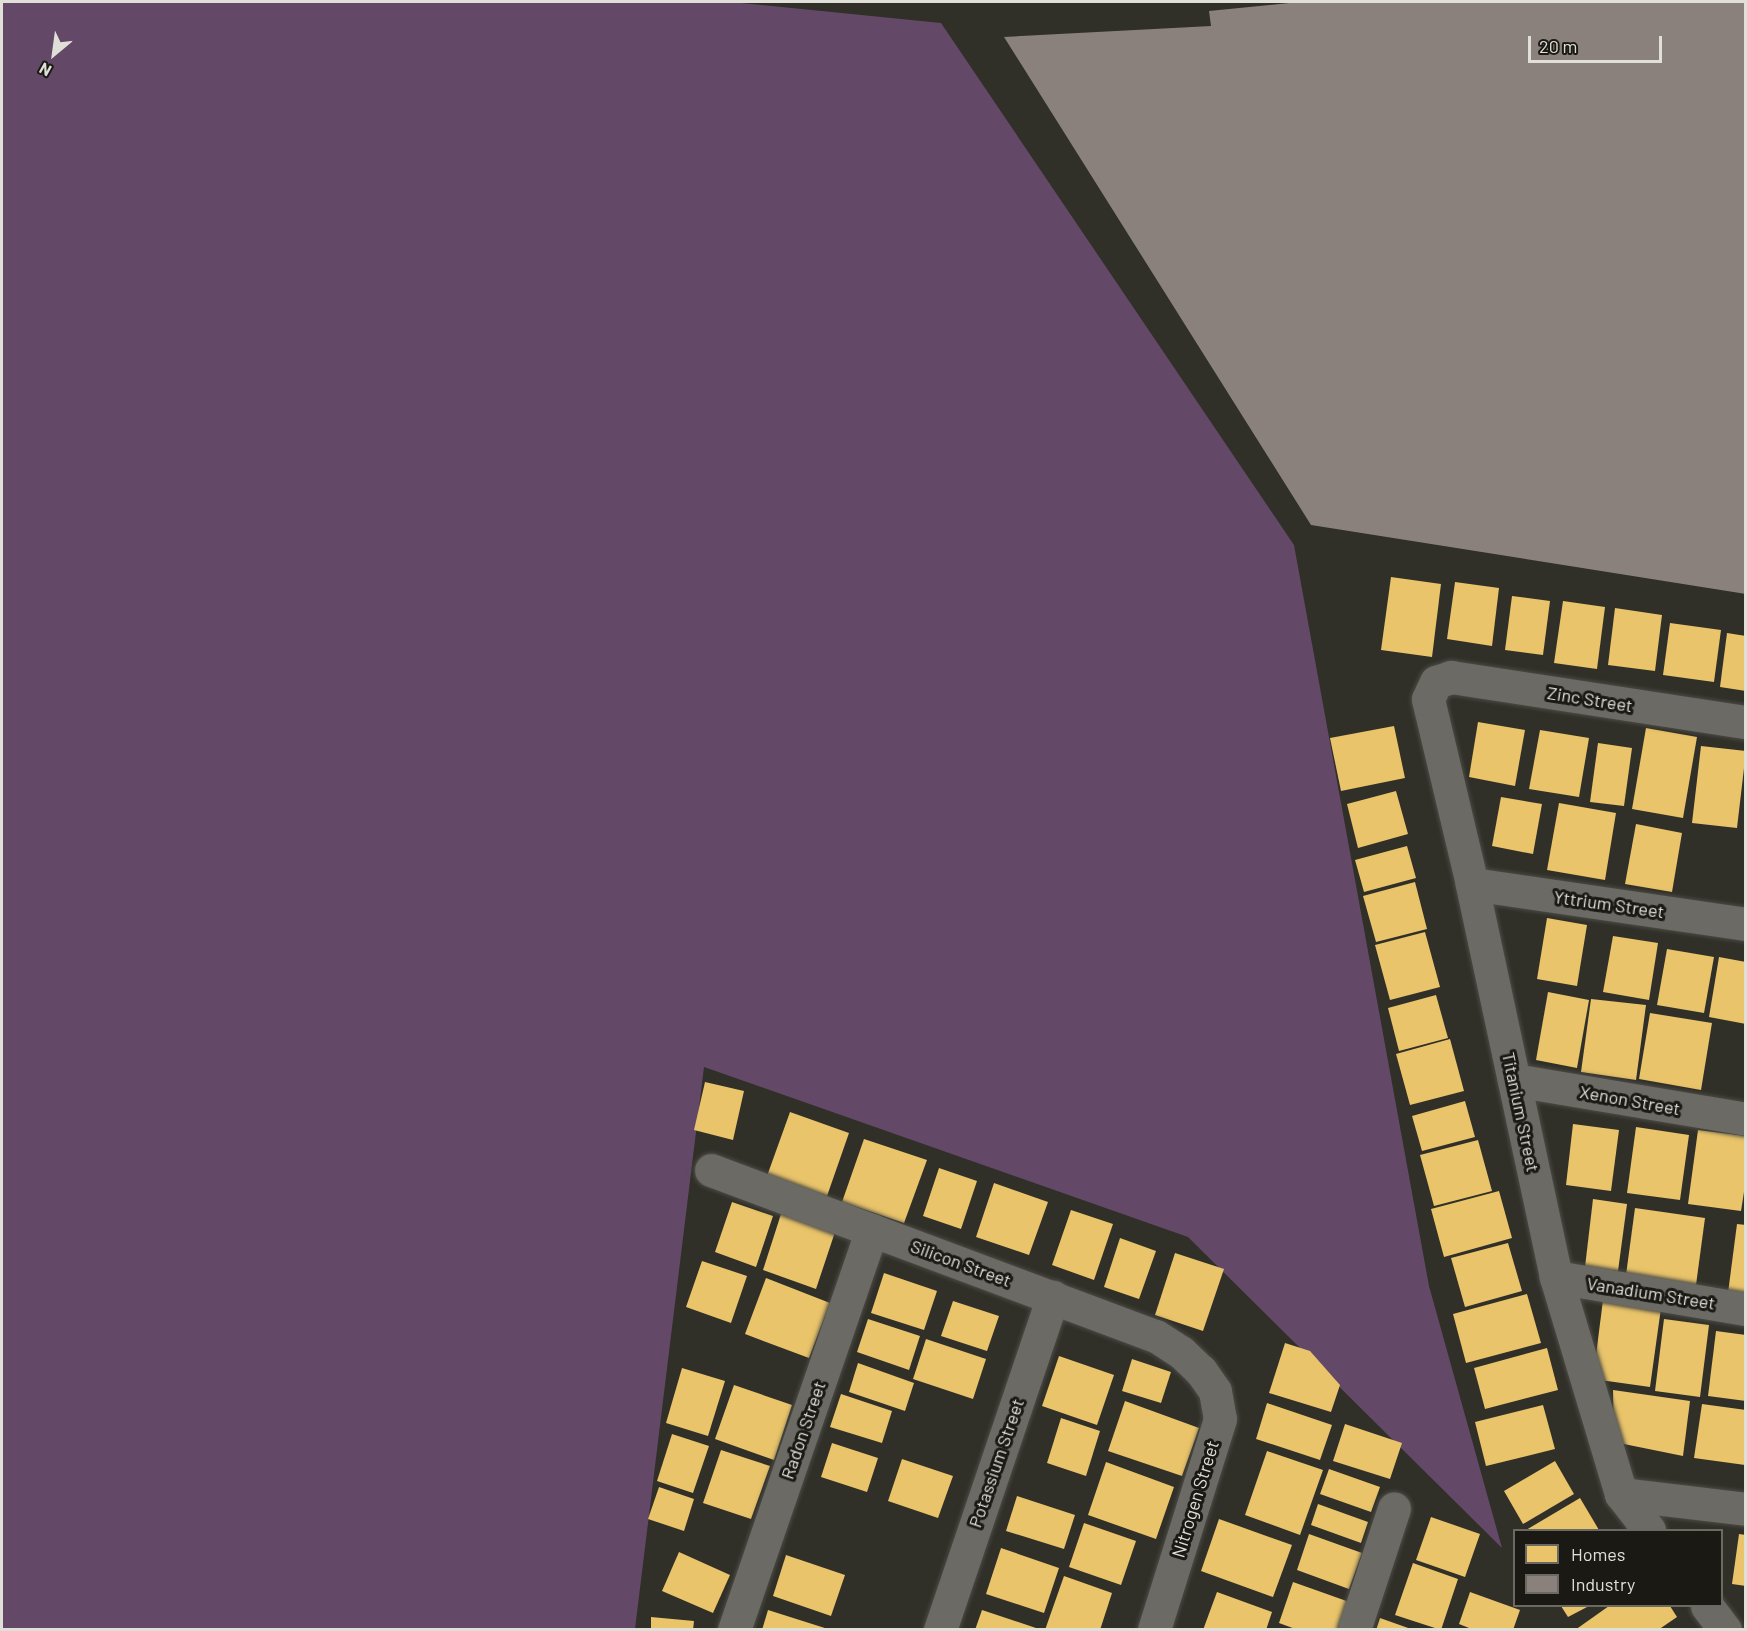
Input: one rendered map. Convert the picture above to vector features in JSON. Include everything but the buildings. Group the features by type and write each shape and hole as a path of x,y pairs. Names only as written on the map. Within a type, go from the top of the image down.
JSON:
{"street":[{"name":"Zinc Street","path":"1436,682 1451,677 1746,722"},
{"name":"Titanium Street","path":"1436,682 1428,699 1472,884 1556,1277 1621,1494 1648,1529"},
{"name":"Yttrium Street","path":"1472,884 1746,924"},
{"name":"Xenon Street","path":"1514,1080 1746,1119"},
{"name":"Silicon Street","path":"711,1170 1156,1336 1181,1352 1201,1371"},
{"name":"Radon Street","path":"734,1629 872,1230"},
{"name":"Vanadium Street","path":"1556,1277 1746,1309"},
{"name":"Potassium Street","path":"940,1629 1053,1297"},
{"name":"Nitrogen Street","path":"1154,1629 1220,1419 1215,1391 1201,1371"},
{"path":"1621,1494 1746,1509"},
{"path":"1354,1629 1394,1508"},
{"path":"1708,1607 1725,1629"}],"shaded area":[{"path":"2,2 731,2 941,23 1294,545 1429,1286 1502,1548 1188,1237 704,1067 635,1629 2,1630"}]}
